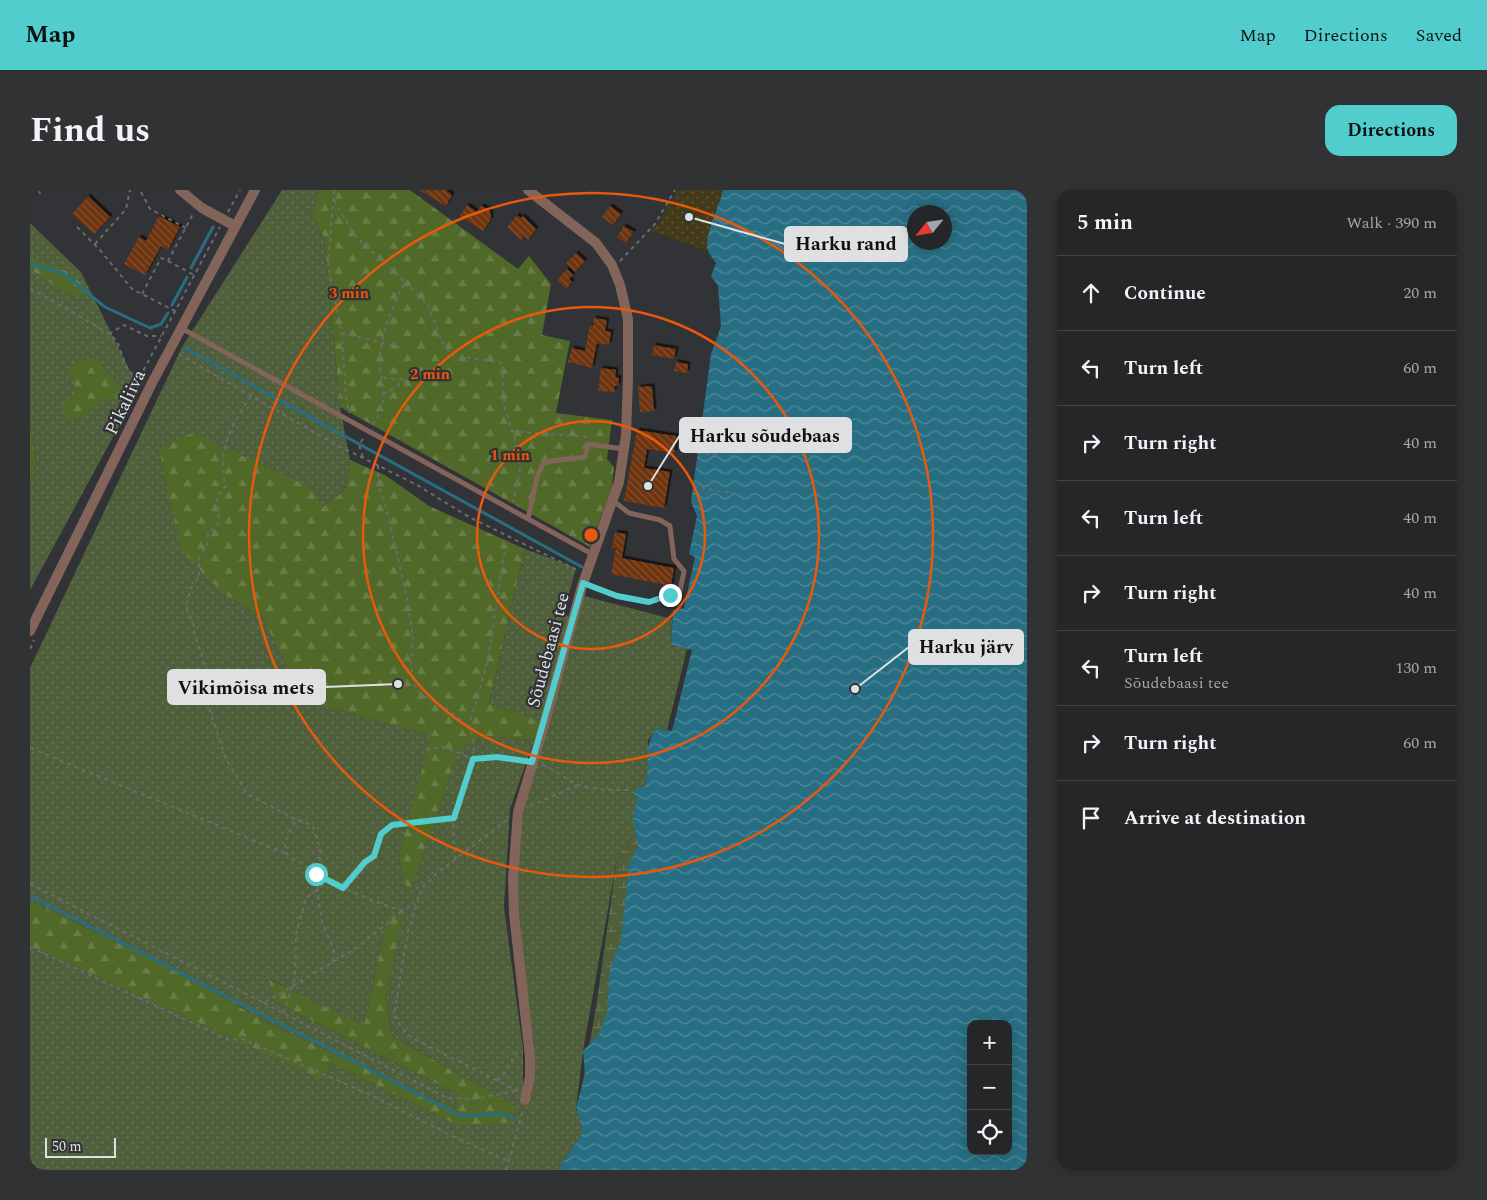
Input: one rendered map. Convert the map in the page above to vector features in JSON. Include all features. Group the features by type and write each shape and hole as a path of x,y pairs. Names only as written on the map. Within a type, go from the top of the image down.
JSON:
{"street":[{"path":"180,190 195,203 235,226"},
{"name":"Pikaliiva","path":"30,630 181,328 255,190"},
{"name":"Sõudebaasi tee","path":"526,1095 530,1057 514,914 513,878 518,812 584,579 619,482 624,449 628,378 628,320 620,285 612,266 596,243 528,190"}],"lane":[{"path":"181,328 592,554"},
{"path":"528,518 541,467 551,461 585,457 588,444 624,449"},
{"path":"584,579 617,596 649,602 680,591 684,571 674,559 670,526 660,520 629,513 612,500"}],"path":[{"path":"39,190 41,198"},
{"path":"94,244 126,210 130,190"},
{"path":"30,288 86,318 109,334 116,341 127,369 144,385 142,373 240,190"},
{"path":"334,190 328,265 342,334 349,420"},
{"path":"612,266 619,262 655,224 675,190"},
{"path":"141,192 150,209 186,228"},
{"path":"334,200 354,235 428,305 441,340 451,355 503,363 504,405 510,430 518,450 520,470 511,509"},
{"path":"168,262 195,210"},
{"path":"77,227 132,289 175,311"},
{"path":"142,294 162,258 194,275"},
{"path":"368,431 377,418 384,394 380,358 383,341 391,309 405,282"},
{"path":"109,334 124,325 147,336 162,336"},
{"path":"342,334 383,341 400,347"},
{"path":"177,353 251,396 417,485 469,517 584,579"},
{"path":"383,378 407,380 384,394"},
{"path":"251,396 232,424 221,468 226,485 217,498 219,522 208,534 207,546 199,558 199,577 191,588 186,607 193,622 195,636 208,674 210,711 226,757 247,794 313,827 320,848 320,863 316,874 322,922 334,952 333,962"},
{"path":"510,430 587,436 588,444"},
{"path":"360,444 363,457"},
{"path":"698,453 719,455"},
{"path":"378,465 378,485 386,508 407,597 413,638 411,661 413,681 420,694 443,706 470,727 474,736 473,759 454,818 455,860"},
{"path":"693,486 736,494"},
{"path":"470,727 488,659 505,548"},
{"path":"426,750 444,747 473,759 497,757 532,762 553,769 578,785 598,790 634,790"},
{"path":"30,748 287,854 316,874 343,888 402,911"},
{"path":"506,1170 526,1095 412,1038 401,1028 394,1016 405,945 415,904 422,888 437,873 518,812 578,785"},
{"path":"343,888 365,862 374,856 381,834 392,825 454,818"},
{"path":"287,854 286,848 291,826 297,820"},
{"path":"284,1013 295,977 296,934 306,898 329,881"},
{"path":"30,884 447,1098 475,1099 516,1091"},
{"path":"264,1003 358,948 402,911 415,904"},
{"path":"30,947 229,1040 243,1039 373,1096 450,1135 508,1161"},
{"path":"497,1081 506,1072 527,1032"}],"green space":[{"path":"282,190 319,190 311,216 324,237 340,407 350,460 345,490 323,507 307,486 224,594 263,618 285,664 321,705 432,736 398,858 409,895 458,749 482,736 534,740 510,809 504,907 523,1049 523,1092 532,1095 534,1045 521,953 517,878 523,811 584,596 672,619 671,645 687,649 667,730 657,728 648,740 648,778 637,798 633,837 617,858 583,1051 576,1108 583,1132 558,1170 30,1170 30,946 322,1078 330,1063 457,1125 516,1106 391,1036 386,994 401,918 388,917 364,1027 270,979 274,1001 459,1095 455,1109 265,1022 182,973 30,901 30,668 182,347"},
{"path":"319,190 410,190 518,269 529,256 551,284 542,335 570,341 556,413 612,420 607,459 614,467 612,487 590,547 340,407 324,237 311,216"},
{"path":"30,223 81,272 139,389 30,590 30,482 36,464 30,422"},
{"path":"30,258 66,271 85,286 81,297 61,290 30,269"},
{"path":"90,358 99,360 103,368 126,393 120,399 100,398 88,416 68,419 61,406 76,391 68,368"},
{"path":"30,422 36,464 30,482"},
{"path":"192,433 308,486 323,507 345,490 350,460 385,475 429,506 525,549 489,704 542,721 534,740 482,736 458,750 409,896 398,858 431,736 321,705 285,664 263,618 224,594 181,550 159,449"},
{"path":"525,549 576,568 564,612 570,619 542,721 489,705"},
{"path":"636,794 675,820 606,1098 612,1141 599,1170 562,1170 574,1158 588,1134 579,1106 597,1001 617,858 633,837"},
{"path":"30,901 182,973 265,1022 455,1109 459,1095 274,1001 269,979 364,1026 388,916 395,914 402,918 386,994 391,1036 516,1106 508,1123 457,1125 330,1063 322,1079 30,946"}],"sand":[{"path":"678,190 723,190 708,238 708,251 651,231 659,222"}],"water":[{"path":"723,190 1027,190 1027,1170 558,1170 583,1132 576,1108 585,1074 583,1051 599,1034 607,1013 610,969 621,941 629,864 638,846 633,818 637,798 634,794 637,787 644,787 649,743 652,736 657,728 672,731 692,650 671,645 673,610 684,608 695,557 689,554 697,516 691,502 711,354 721,326 718,286 711,276 716,263 709,253 707,245"}],"building":[{"path":"419,190 446,190 452,195 446,206"},
{"path":"88,196 110,217 94,234 72,214"},
{"path":"467,205 477,212 481,206 490,210 491,219 483,231 460,216"},
{"path":"610,206 621,214 613,225 602,217"},
{"path":"517,215 521,218 523,216 536,229 528,240 524,236 521,240 507,227"},
{"path":"159,216 180,227 168,250 161,246 145,275 124,264 139,237 146,241"},
{"path":"624,226 634,232 626,243 617,237"},
{"path":"576,253 585,261 575,272 566,263"},
{"path":"567,269 573,275 569,279 572,282 566,289 557,280"},
{"path":"594,318 607,320 605,331 611,332 609,345 597,343 592,368 568,362 572,348 585,351 590,325 593,326"},
{"path":"654,345 676,349 674,359 652,355"},
{"path":"676,362 688,364 687,373 674,371"},
{"path":"601,368 616,370 615,377 619,378 618,386 615,386 614,392 598,391"},
{"path":"652,386 654,411 640,412 638,387"},
{"path":"637,430 676,436 674,453 647,449 644,468 670,472 664,508 624,501"},
{"path":"615,532 626,534 622,558 674,568 671,586 611,574 616,548 612,548"}],"waterway":[{"path":"191,268 213,227"},
{"path":"30,264 63,273 105,307 150,328 161,324 168,313"},
{"path":"172,305 187,277"},
{"path":"185,348 582,567"},
{"path":"30,896 461,1116 504,1114 514,1119"}],"place":[{"name":"Harku rand","path":"689,217"},
{"name":"Harku sõudebaas","path":"648,486"},
{"name":"Vikimõisa mets","path":"398,684"},
{"name":"Harku järv","path":"855,689"}],"route":[{"path":"316,874 343,888 365,862 374,856 381,834 392,825 454,818 468,780 473,759 497,757 532,762 583,583 617,596 649,602 670,595"}]}
